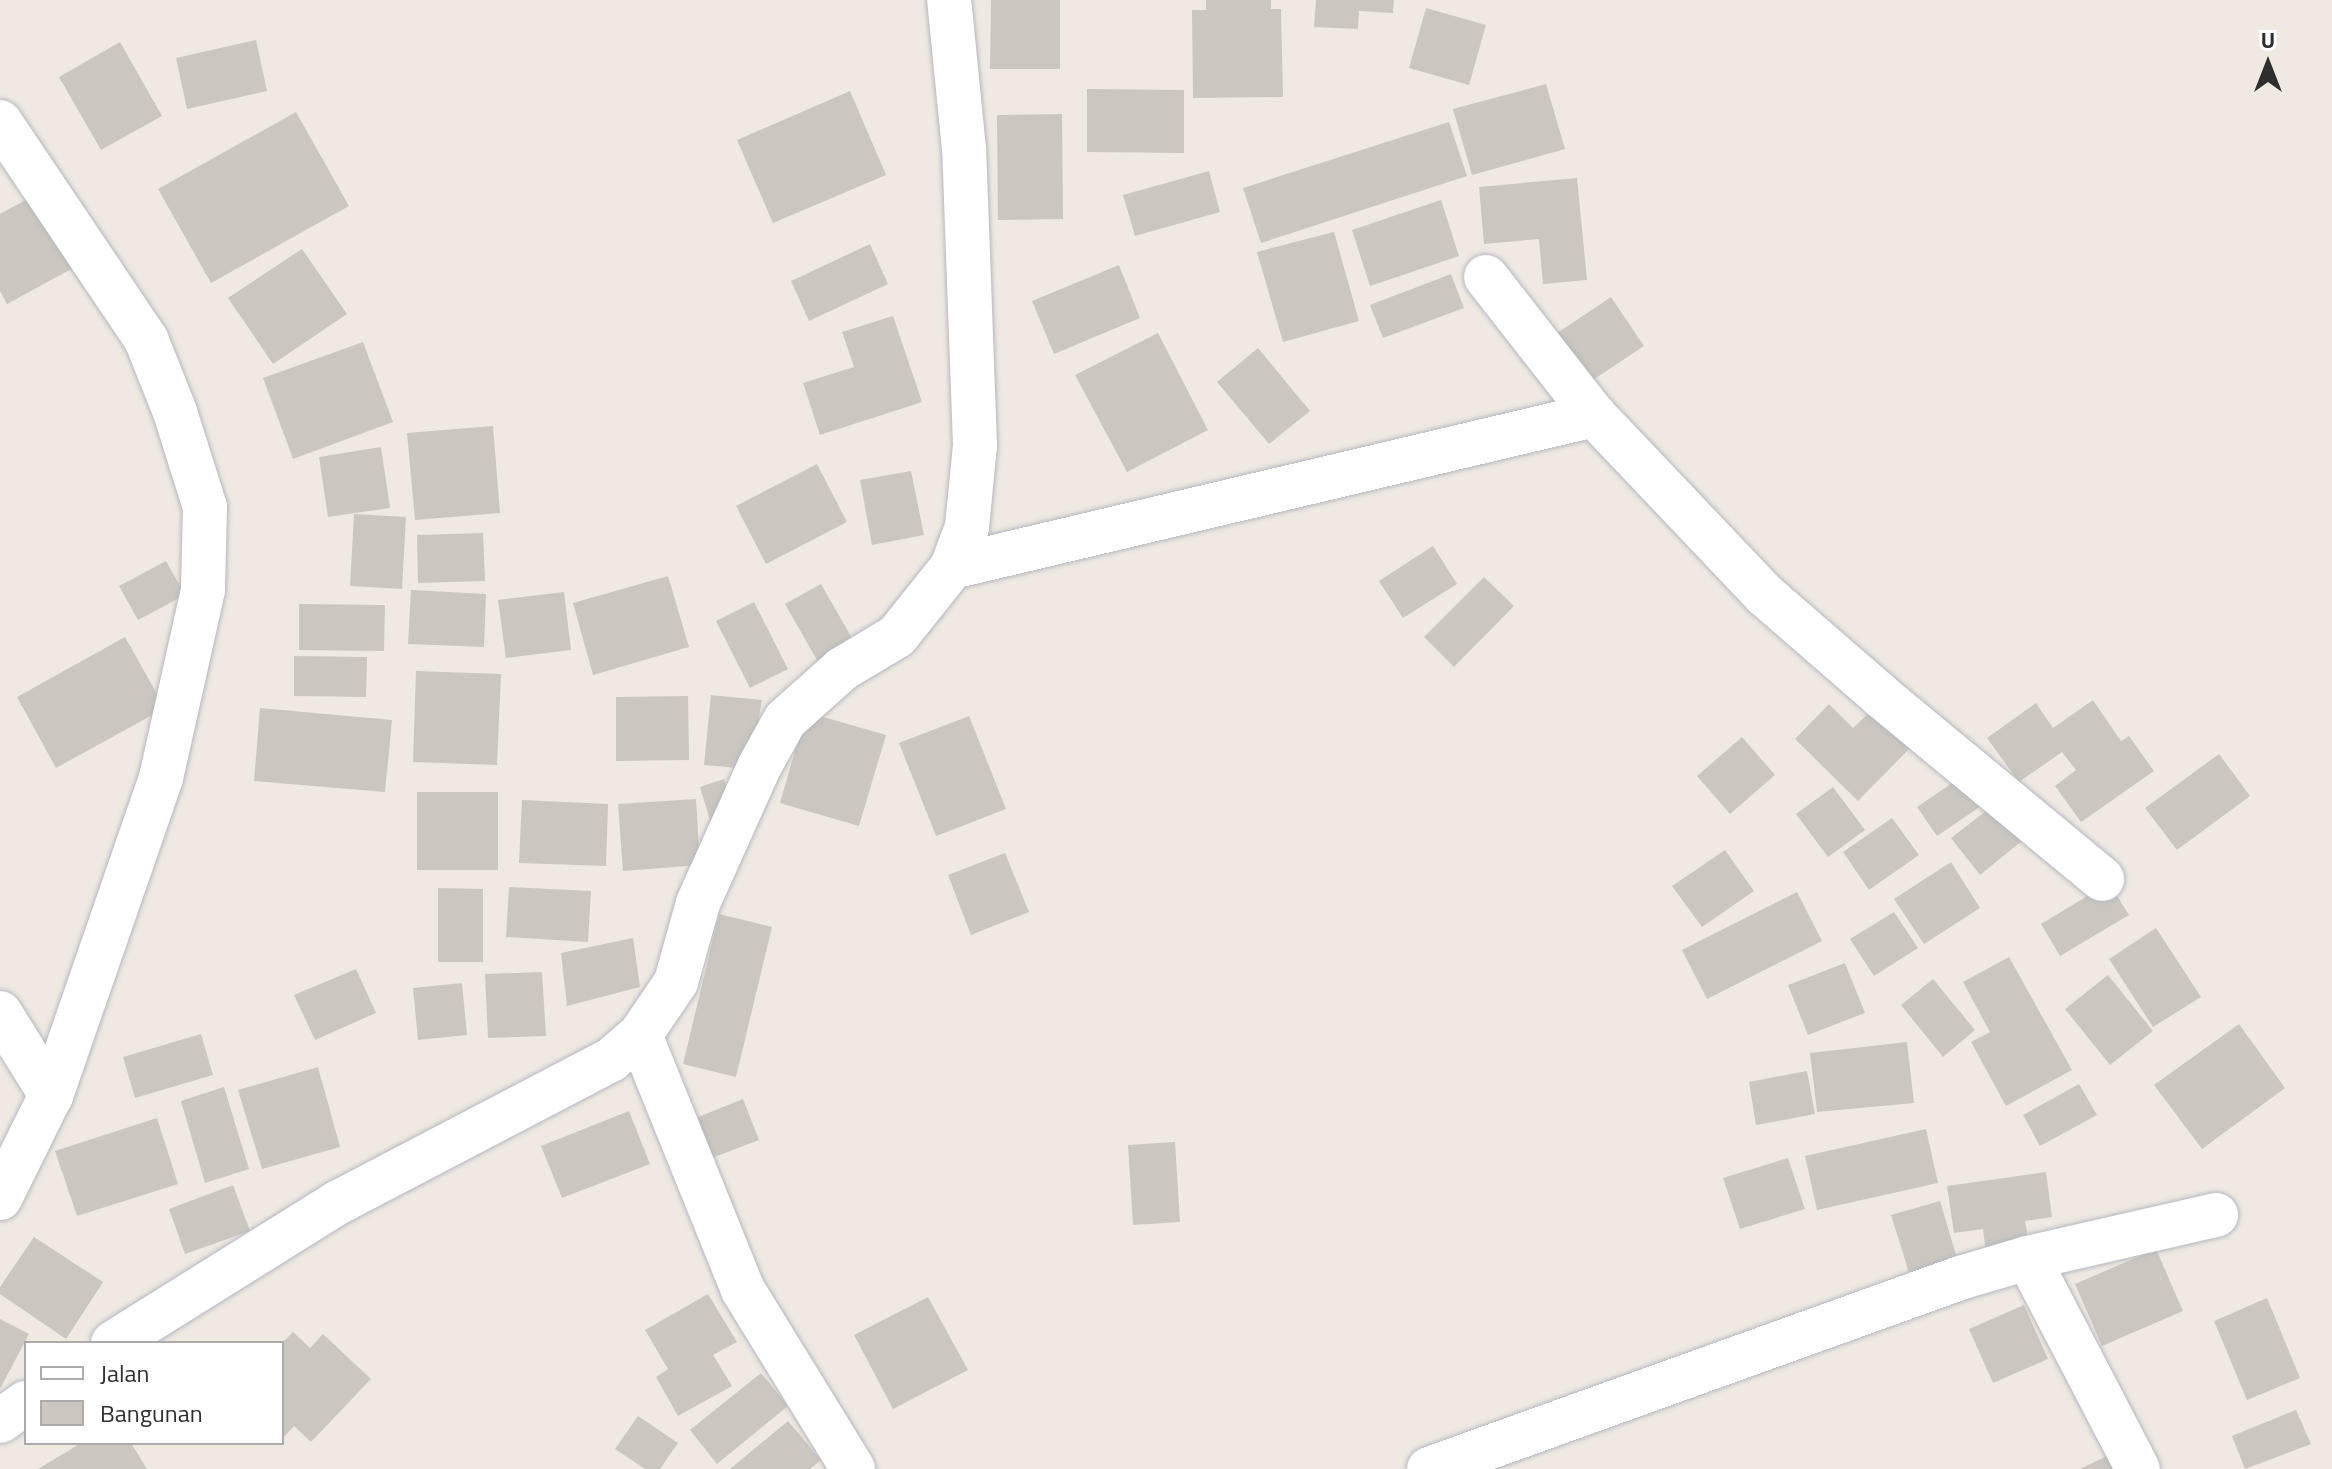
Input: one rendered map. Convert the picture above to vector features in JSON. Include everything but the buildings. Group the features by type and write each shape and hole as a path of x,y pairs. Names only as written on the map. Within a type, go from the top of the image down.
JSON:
{"street":[{"path":"116,1341 339,1202 611,1060 640,1035 676,982 698,903 760,765 785,720 842,669 897,636 952,567 967,527 975,445 964,149 949,0"},
{"path":"0,122 146,339 175,412 205,507 203,590 161,778 51,1095 0,1198"},
{"path":"1486,277 1594,415 1765,595 1881,696 2102,879"},
{"path":"952,567 1594,415"},
{"path":"0,1013 51,1095"},
{"path":"640,1035 743,1290 853,1469"},
{"path":"1429,1469 1960,1278 2028,1258 2216,1215"},
{"path":"2028,1258 2138,1469"},
{"path":"0,1421 24,1404"}]}
